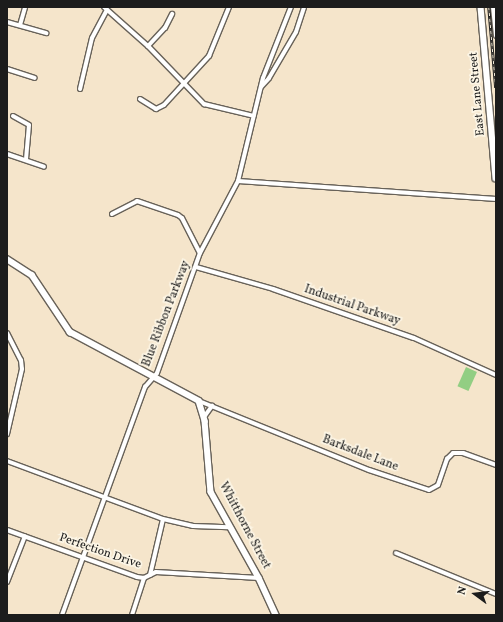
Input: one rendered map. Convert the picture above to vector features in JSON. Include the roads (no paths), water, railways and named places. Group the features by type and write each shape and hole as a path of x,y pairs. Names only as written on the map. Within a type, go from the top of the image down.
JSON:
{"street":[{"path":"20,26 25,7"},
{"path":"140,99 156,109 161,107 209,56 229,7"},
{"name":"Blue Ribbon Parkway","path":"62,615 145,387 157,373 200,253 238,181 261,87 291,7"},
{"name":"Blue Ribbon Parkway","path":"261,87 269,78 296,32 304,7"},
{"name":"East Lane Street","path":"481,7 496,178"},
{"path":"493,7 496,36"},
{"path":"80,89 92,38 106,8 148,46 183,84 204,104 254,116"},
{"path":"148,46 165,28 172,14"},
{"path":"7,22 46,33"},
{"path":"7,69 35,78"},
{"path":"13,116 29,125 26,160"},
{"path":"7,154 44,167"},
{"path":"238,181 496,199"},
{"path":"112,214 137,201 178,215 182,218 200,253"},
{"path":"7,260 32,276 70,332 152,378 199,401"},
{"name":"Industrial Parkway","path":"196,267 273,289 414,338 496,375"},
{"path":"7,333 21,360 22,369 7,434"},
{"name":"Barksdale Lane","path":"199,401 363,468 429,490 438,485 447,459 453,453 463,453 496,465"},
{"name":"Whitthorne Street","path":"199,401 204,417 209,486 229,527 259,578 276,615"},
{"path":"204,417 212,406"},
{"path":"7,461 163,518 193,526 229,527"},
{"path":"150,575 163,518"},
{"name":"Perfection Drive","path":"7,530 144,578 156,572 259,578"},
{"path":"7,582 25,536"},
{"path":"396,552 496,594"},
{"path":"132,615 144,578"}],"railway":[{"path":"489,7 496,88"}]}
